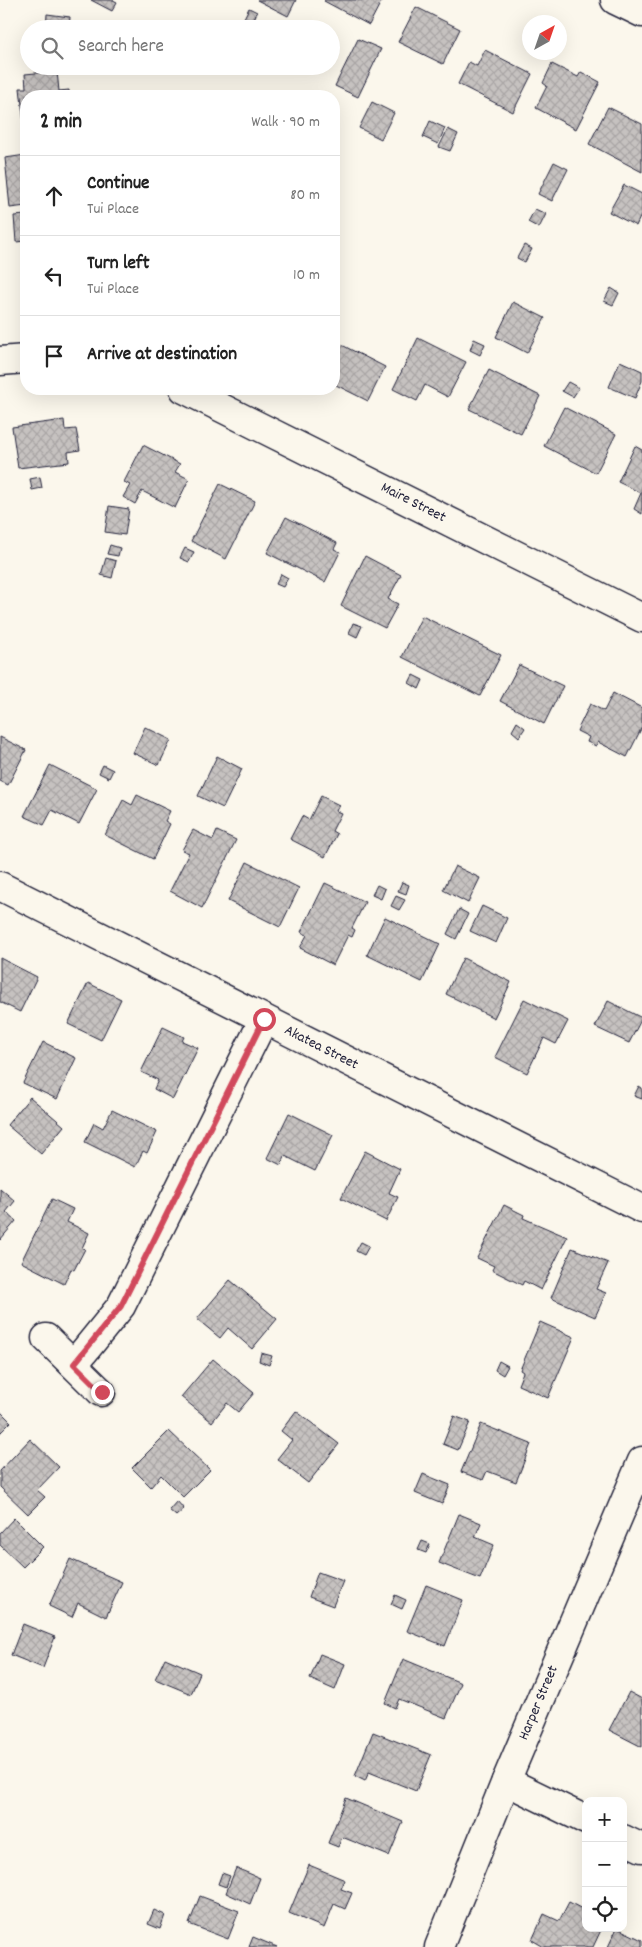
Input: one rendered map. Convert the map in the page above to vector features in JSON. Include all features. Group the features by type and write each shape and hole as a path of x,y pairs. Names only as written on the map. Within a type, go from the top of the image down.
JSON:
{"street":[{"path":"615,0 642,13"},
{"path":"0,361 20,359"},
{"name":"Maire Street","path":"196,395 642,618"},
{"name":"Akatea Street","path":"0,886 642,1209"},
{"path":"74,1364 121,1306 264,1019"},
{"path":"46,1338 102,1392"},
{"name":"Harper Street","path":"439,1947 506,1781 642,1461"},
{"path":"506,1781 582,1818"},
{"path":"627,1841 642,1848"}],"building":[{"path":"91,0 113,0 117,2 112,11"},
{"path":"257,0 296,0 288,16"},
{"path":"325,0 382,0 369,25"},
{"path":"416,7 460,29 443,64 398,42"},
{"path":"249,8 257,12 254,20 244,18"},
{"path":"47,14 70,17 70,20 47,20"},
{"path":"358,39 381,49 358,97 335,86"},
{"path":"485,50 532,74 513,112 458,84 469,62 477,66"},
{"path":"552,64 578,77 581,72 600,82 576,129 536,108 547,86 543,83"},
{"path":"25,75 57,75 59,90 20,90 20,88 26,88"},
{"path":"372,102 394,113 381,139 359,128"},
{"path":"608,107 642,124 642,172 589,144"},
{"path":"430,121 445,128 438,144 423,137"},
{"path":"448,129 458,134 450,151 439,147"},
{"path":"20,156 20,207 10,208 5,158"},
{"path":"554,162 568,169 552,201 538,194"},
{"path":"624,185 642,194 642,213 636,226 609,212"},
{"path":"535,209 546,214 539,228 528,222"},
{"path":"14,216 20,216 20,242 16,242"},
{"path":"524,245 532,249 525,262 517,258"},
{"path":"611,288 619,293 613,305 604,301"},
{"path":"513,302 545,318 527,353 496,337"},
{"path":"418,338 466,362 448,397 425,385 417,401 393,389"},
{"path":"474,339 485,344 480,355 470,350"},
{"path":"340,344 385,367 368,401 340,387"},
{"path":"620,361 642,371 642,381 635,398 609,387"},
{"path":"489,370 540,396 521,434 469,409"},
{"path":"568,382 579,388 573,397 562,391"},
{"path":"564,407 616,434 596,473 544,446"},
{"path":"64,420 65,430 76,429 80,450 68,452 69,462 18,468 12,427"},
{"path":"143,445 180,464 175,472 189,479 175,508 142,491 135,504 123,497 130,485 124,482"},
{"path":"635,446 642,450 642,514 634,509 641,493 618,482"},
{"path":"40,477 42,488 32,490 30,479"},
{"path":"220,484 255,501 226,559 191,541"},
{"path":"109,506 129,509 125,535 105,532"},
{"path":"286,517 337,543 334,549 340,552 325,582 267,553"},
{"path":"110,545 120,548 118,556 107,554"},
{"path":"185,548 194,552 189,562 180,558"},
{"path":"365,556 401,575 388,599 398,604 385,628 341,606"},
{"path":"106,558 116,561 112,578 101,575"},
{"path":"281,574 288,578 283,587 276,584"},
{"path":"422,616 501,655 480,696 402,657"},
{"path":"353,623 362,626 357,637 349,633"},
{"path":"519,665 563,686 544,724 500,701"},
{"path":"413,675 423,680 419,689 409,683"},
{"path":"613,693 642,708 642,727 627,757 598,742 596,746 587,742 589,737 577,731 590,704 604,711"},
{"path":"517,722 525,728 519,737 512,731"},
{"path":"145,727 171,740 159,765 133,753"},
{"path":"0,737 26,750 8,785 0,781"},
{"path":"217,756 242,769 223,808 198,796"},
{"path":"50,765 97,789 79,824 52,810 44,825 24,816"},
{"path":"103,765 113,770 109,778 99,773"},
{"path":"137,795 170,811 165,821 170,824 153,859 105,835 123,800 132,805"},
{"path":"321,796 339,805 336,811 341,813 332,831 337,834 325,857 290,839 302,816 309,820"},
{"path":"193,830 213,840 217,831 236,840 202,908 170,891 189,853 182,850"},
{"path":"247,862 299,888 280,927 228,901"},
{"path":"455,866 480,878 468,903 443,890"},
{"path":"402,882 409,885 406,894 398,891"},
{"path":"325,883 365,902 352,928 355,930 352,937 348,935 333,965 300,948 307,935 301,932"},
{"path":"377,885 385,889 381,899 372,895"},
{"path":"396,896 405,900 399,910 391,906"},
{"path":"482,906 507,918 496,943 470,931"},
{"path":"459,909 468,914 456,939 447,934"},
{"path":"385,917 440,944 422,982 367,955"},
{"path":"0,958 37,977 20,1012 0,1002"},
{"path":"463,958 511,982 494,1018 446,994"},
{"path":"88,983 121,999 101,1040 68,1024"},
{"path":"524,999 568,1021 556,1044 544,1038 527,1073 495,1057"},
{"path":"608,1001 642,1018 629,1043 595,1027"},
{"path":"163,1027 184,1037 182,1041 198,1048 173,1099 154,1089 158,1080 141,1072"},
{"path":"43,1042 76,1058 57,1099 23,1083"},
{"path":"639,1086 642,1088 642,1099 634,1096"},
{"path":"30,1097 64,1126 41,1154 7,1125"},
{"path":"112,1110 157,1132 147,1153 143,1151 135,1167 85,1142 94,1123 103,1128"},
{"path":"289,1113 333,1135 315,1171 285,1156 281,1165 267,1158"},
{"path":"365,1151 400,1169 389,1193 398,1197 386,1221 341,1198"},
{"path":"0,1188 15,1201 6,1212 16,1221 0,1240"},
{"path":"52,1199 73,1209 67,1222 89,1233 82,1248 85,1249 74,1270 71,1269 64,1284 21,1262"},
{"path":"504,1205 524,1215 523,1218 567,1237 541,1290 524,1281 522,1285 492,1270 494,1266 477,1258"},
{"path":"361,1242 369,1246 364,1255 356,1251"},
{"path":"572,1248 608,1263 596,1289 606,1293 595,1317 551,1298"},
{"path":"230,1280 277,1319 252,1349 228,1328 220,1338 197,1319"},
{"path":"540,1322 574,1337 548,1398 518,1385 523,1372 520,1370"},
{"path":"261,1353 272,1356 269,1365 259,1361"},
{"path":"213,1359 254,1393 238,1412 227,1403 212,1422 181,1397"},
{"path":"499,1361 508,1366 503,1375 495,1370"},
{"path":"0,1411 11,1422 0,1433"},
{"path":"296,1411 339,1444 308,1483 277,1459 292,1440 281,1431"},
{"path":"454,1416 470,1422 458,1450 443,1444"},
{"path":"481,1424 531,1444 516,1482 487,1471 483,1480 461,1472"},
{"path":"169,1431 210,1470 183,1497 161,1475 151,1487 132,1468"},
{"path":"30,1439 59,1467 37,1490 45,1497 28,1514 0,1487 0,1471"},
{"path":"423,1474 450,1485 442,1504 415,1493"},
{"path":"177,1501 184,1509 176,1516 169,1510"},
{"path":"459,1514 481,1523 475,1537 494,1545 480,1579 439,1563"},
{"path":"14,1518 43,1547 23,1567 0,1545 0,1533"},
{"path":"422,1541 430,1544 426,1553 418,1550"},
{"path":"70,1559 122,1582 106,1617 78,1603 72,1617 49,1606"},
{"path":"318,1572 343,1581 333,1606 309,1597"},
{"path":"426,1585 463,1600 445,1646 407,1631"},
{"path":"395,1595 406,1600 402,1609 391,1604"},
{"path":"23,1624 55,1637 43,1668 11,1655"},
{"path":"320,1654 345,1664 335,1690 310,1679"},
{"path":"165,1658 200,1673 191,1694 155,1679"},
{"path":"403,1659 461,1683 446,1718 399,1699 395,1708 385,1703"},
{"path":"629,1692 642,1699 642,1747 609,1730"},
{"path":"373,1732 431,1755 416,1791 369,1772 365,1781 355,1776"},
{"path":"346,1798 403,1822 389,1856 342,1837 338,1847 328,1843"},
{"path":"309,1865 345,1880 341,1889 352,1893 345,1909 334,1904 324,1928 289,1913"},
{"path":"236,1868 260,1878 250,1904 226,1893"},
{"path":"222,1873 230,1876 226,1887 218,1884"},
{"path":"200,1896 239,1911 228,1939 189,1924"},
{"path":"569,1902 582,1909 582,1932 600,1932 593,1947 544,1947 532,1940 544,1914 559,1921"},
{"path":"154,1910 165,1915 160,1929 148,1924"},
{"path":"615,1932 625,1932 642,1940 642,1947 608,1947"},
{"path":"253,1937 277,1947 249,1947"}],"route":[{"path":"102,1392 74,1364 121,1306 264,1019"}]}
